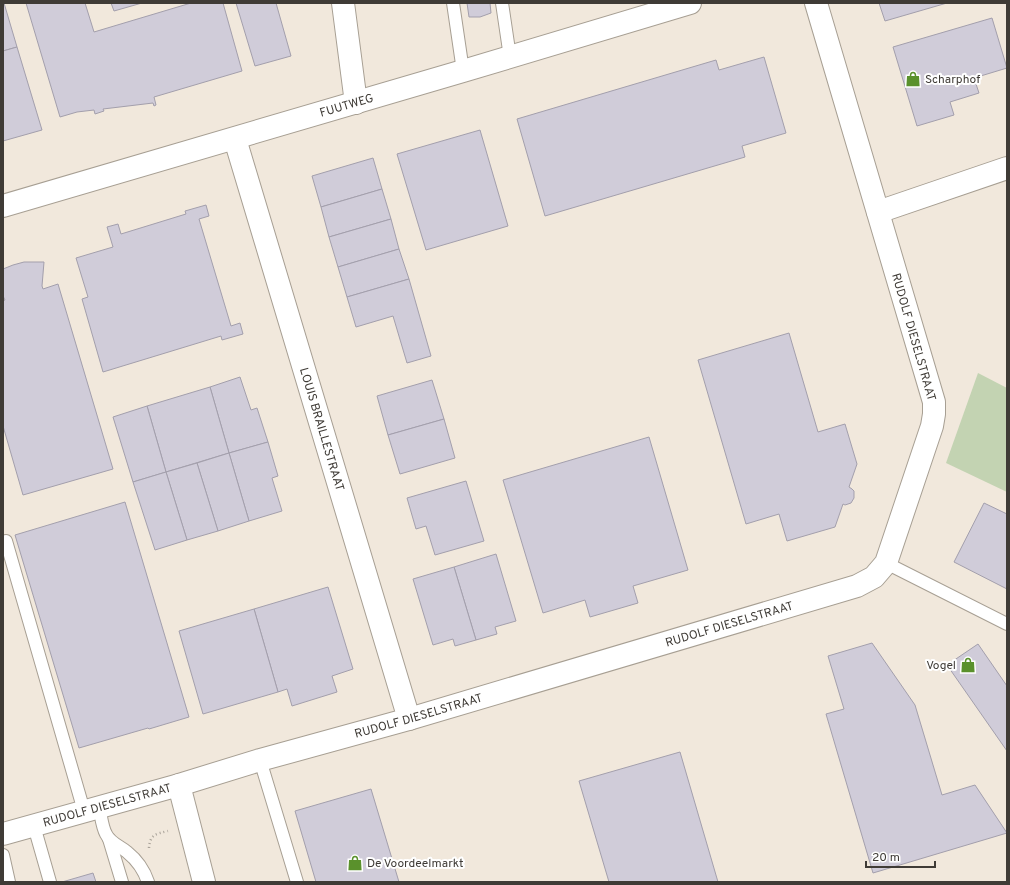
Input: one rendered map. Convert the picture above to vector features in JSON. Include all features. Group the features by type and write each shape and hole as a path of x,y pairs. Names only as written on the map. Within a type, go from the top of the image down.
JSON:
{"street":[{"path":"343,3 356,103"},
{"name":"FUUTWEG","path":"3,206 463,72 690,3"},
{"name":"RUDOLF DIESELSTRAAT","path":"3,834 409,719 857,586 874,577 886,563 932,426 934,402 816,3"},
{"name":"LOUIS BRAILLESTRAAT","path":"234,138 409,719"},
{"path":"878,212 1007,168"},
{"path":"179,785 204,882"}],"lane":[{"path":"453,3 463,72"},
{"path":"502,3 510,58"},
{"path":"6,541 92,809 109,839 122,882"},
{"path":"886,563 1007,624"},
{"path":"260,760 297,882"},
{"path":"34,826 50,882"},
{"path":"109,839 138,862 148,882"},
{"path":"3,855 9,882"}],"path":[{"path":"149,851 150,840 156,833 190,827"}],"green space":[{"path":"978,373 1007,388 1007,492 946,463"}],"building":[{"path":"3,3 17,47 3,51"},
{"path":"26,3 85,3 94,32 191,3 223,3 242,71 154,97 156,105 154,106 153,103 103,109 104,111 95,114 94,110 77,112 60,117"},
{"path":"111,3 142,3 114,11"},
{"path":"236,3 276,3 291,56 255,66"},
{"path":"467,3 490,3 491,13 480,17 469,17"},
{"path":"879,3 947,3 885,21"},
{"path":"992,18 1007,68 974,78 979,93 950,102 954,115 917,126 893,47"},
{"path":"17,47 42,130 3,141 3,51"},
{"path":"764,57 786,133 742,146 745,157 545,216 517,119 716,60 719,70"},
{"path":"480,130 508,226 426,250 397,154"},
{"path":"373,158 382,189 321,207 312,176"},
{"path":"382,189 391,219 329,237 321,207"},
{"path":"206,205 209,216 199,219 231,326 240,323 243,334 222,340 221,336 103,372 82,299 88,297 76,258 113,247 107,227 118,224 121,234 186,214 185,211"},
{"path":"391,219 399,249 338,267 329,237"},
{"path":"399,249 409,279 347,297 338,267"},
{"path":"24,262 44,262 43,289 58,284 113,469 23,495 3,426 3,301 5,300 3,296 3,269"},
{"path":"409,279 431,356 407,363 393,316 356,327 347,297"},
{"path":"789,333 818,432 845,424 857,464 849,487 854,491 854,498 851,503 845,505 843,504 835,527 787,541 779,514 746,524 698,360"},
{"path":"240,377 251,410 257,408 268,442 229,453 210,387"},
{"path":"432,380 444,419 388,435 377,396"},
{"path":"210,387 229,453 166,472 147,406"},
{"path":"147,406 166,472 133,482 113,417"},
{"path":"444,419 455,458 400,474 388,435"},
{"path":"649,437 688,570 633,586 638,603 590,617 585,600 543,613 503,480"},
{"path":"268,442 278,476 272,478 282,511 249,521 229,453"},
{"path":"229,453 249,521 218,531 197,463"},
{"path":"197,463 218,531 187,540 166,472"},
{"path":"166,472 187,540 155,550 133,482"},
{"path":"466,481 484,541 435,555 426,526 416,529 407,498"},
{"path":"125,502 189,717 79,748 15,535"},
{"path":"984,503 1007,514 1007,589 954,562"},
{"path":"496,554 516,621 495,627 497,634 476,640 454,567"},
{"path":"454,567 476,640 455,646 453,639 433,645 413,579"},
{"path":"328,587 353,669 332,676 337,692 292,706 287,689 278,692 254,609"},
{"path":"254,609 278,692 203,714 179,631"},
{"path":"872,643 915,705 942,795 975,785 1007,833 873,873 826,714 844,709 828,656"},
{"path":"978,644 1007,686 1007,751 947,665"},
{"path":"680,752 718,882 609,882 579,781"},
{"path":"371,789 399,882 316,882 295,811"},
{"path":"93,873 96,882 62,882"}],"place":[{"name":"Scharphof","path":"913,79"},
{"name":"Vogel","path":"968,665"},
{"name":"De Voordeelmarkt","path":"355,863"}]}
